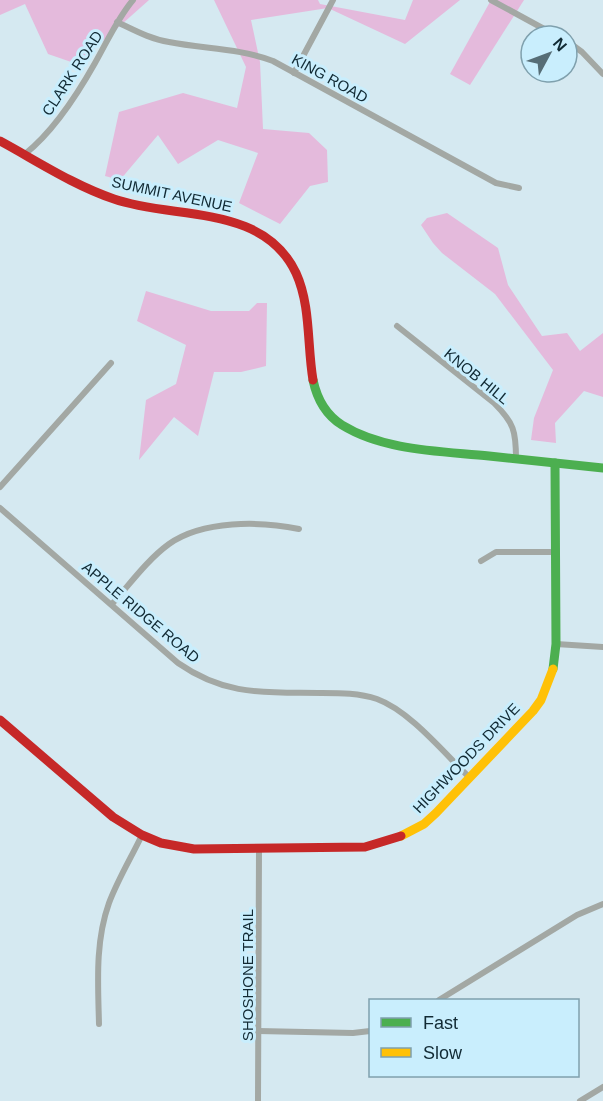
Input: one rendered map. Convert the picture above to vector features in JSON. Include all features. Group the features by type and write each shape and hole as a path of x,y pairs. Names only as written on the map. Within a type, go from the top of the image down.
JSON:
{"street":[{"name":"CLARK ROAD","path":"25,154 39,142 64,110 95,63 117,22 133,0"},
{"path":"294,73 333,0"},
{"path":"491,0 535,24"},
{"name":"KING ROAD","path":"117,22 150,37 168,42 259,55 496,183 519,188"},
{"path":"579,50 603,74"},
{"name":"SUMMIT AVENUE","path":"0,141 81,185 119,201 233,222 271,241 284,254 300,282 315,391 327,411 344,427 385,441 422,449 603,468"},
{"name":"KNOB HILL","path":"397,326 506,414 516,433 516,459"},
{"path":"0,488 111,363"},
{"name":"HIGHWOODS DRIVE","path":"0,720 113,817 142,836 161,843 186,848 351,848 381,844 404,836 424,824 533,711 541,700 553,674 556,644 555,463"},
{"name":"APPLE RIDGE ROAD","path":"0,508 178,663 206,680 224,687 258,692 351,694 371,697 391,705 413,721 470,778"},
{"path":"112,604 158,554 180,537 220,526 269,525 299,529"},
{"path":"482,561 496,552 555,552"},
{"path":"556,644 603,647"},
{"path":"99,1024 98,958 104,922 117,884 142,836"},
{"name":"SHOSHONE TRAIL","path":"258,1101 259,849"},
{"path":"441,999 577,915 603,904"},
{"path":"258,1031 353,1033 369,1031"},
{"path":"579,1101 603,1087"}],"shaded area":[{"path":"0,0 149,0 77,64 48,54 25,4 0,15"},
{"path":"214,0 318,0 320,4 405,20 413,0 460,0 405,44 328,8 251,20 260,62 263,129 309,133 327,150 328,182 310,186 280,224 239,203 258,153 218,140 178,164 158,135 120,180 105,176 119,112 183,93 237,108 246,67"},
{"path":"491,0 524,0 470,85 450,74"},
{"path":"447,213 498,248 508,285 542,336 567,333 580,351 603,333 603,397 584,391 555,423 556,443 531,440 534,418 553,370 495,294 442,253 421,225 427,218"},
{"path":"146,291 211,311 249,311 257,303 267,303 266,366 241,372 214,372 198,436 174,417 139,460 146,400 176,384 186,345 137,321"}],"traffic: fast":[{"path":"313,380 317,394 331,416 358,434 376,440 432,451 603,468"},
{"path":"553,669 556,644 555,463"}],"traffic: slow":[{"path":"401,836 424,824 436,813 533,711 541,700 553,669"}],"traffic: jam":[{"path":"0,141 70,180 114,199 240,224 262,235 281,251 296,273 301,286 313,380"},
{"path":"0,720 113,817 142,835 161,843 194,849 365,847 401,836"}]}
